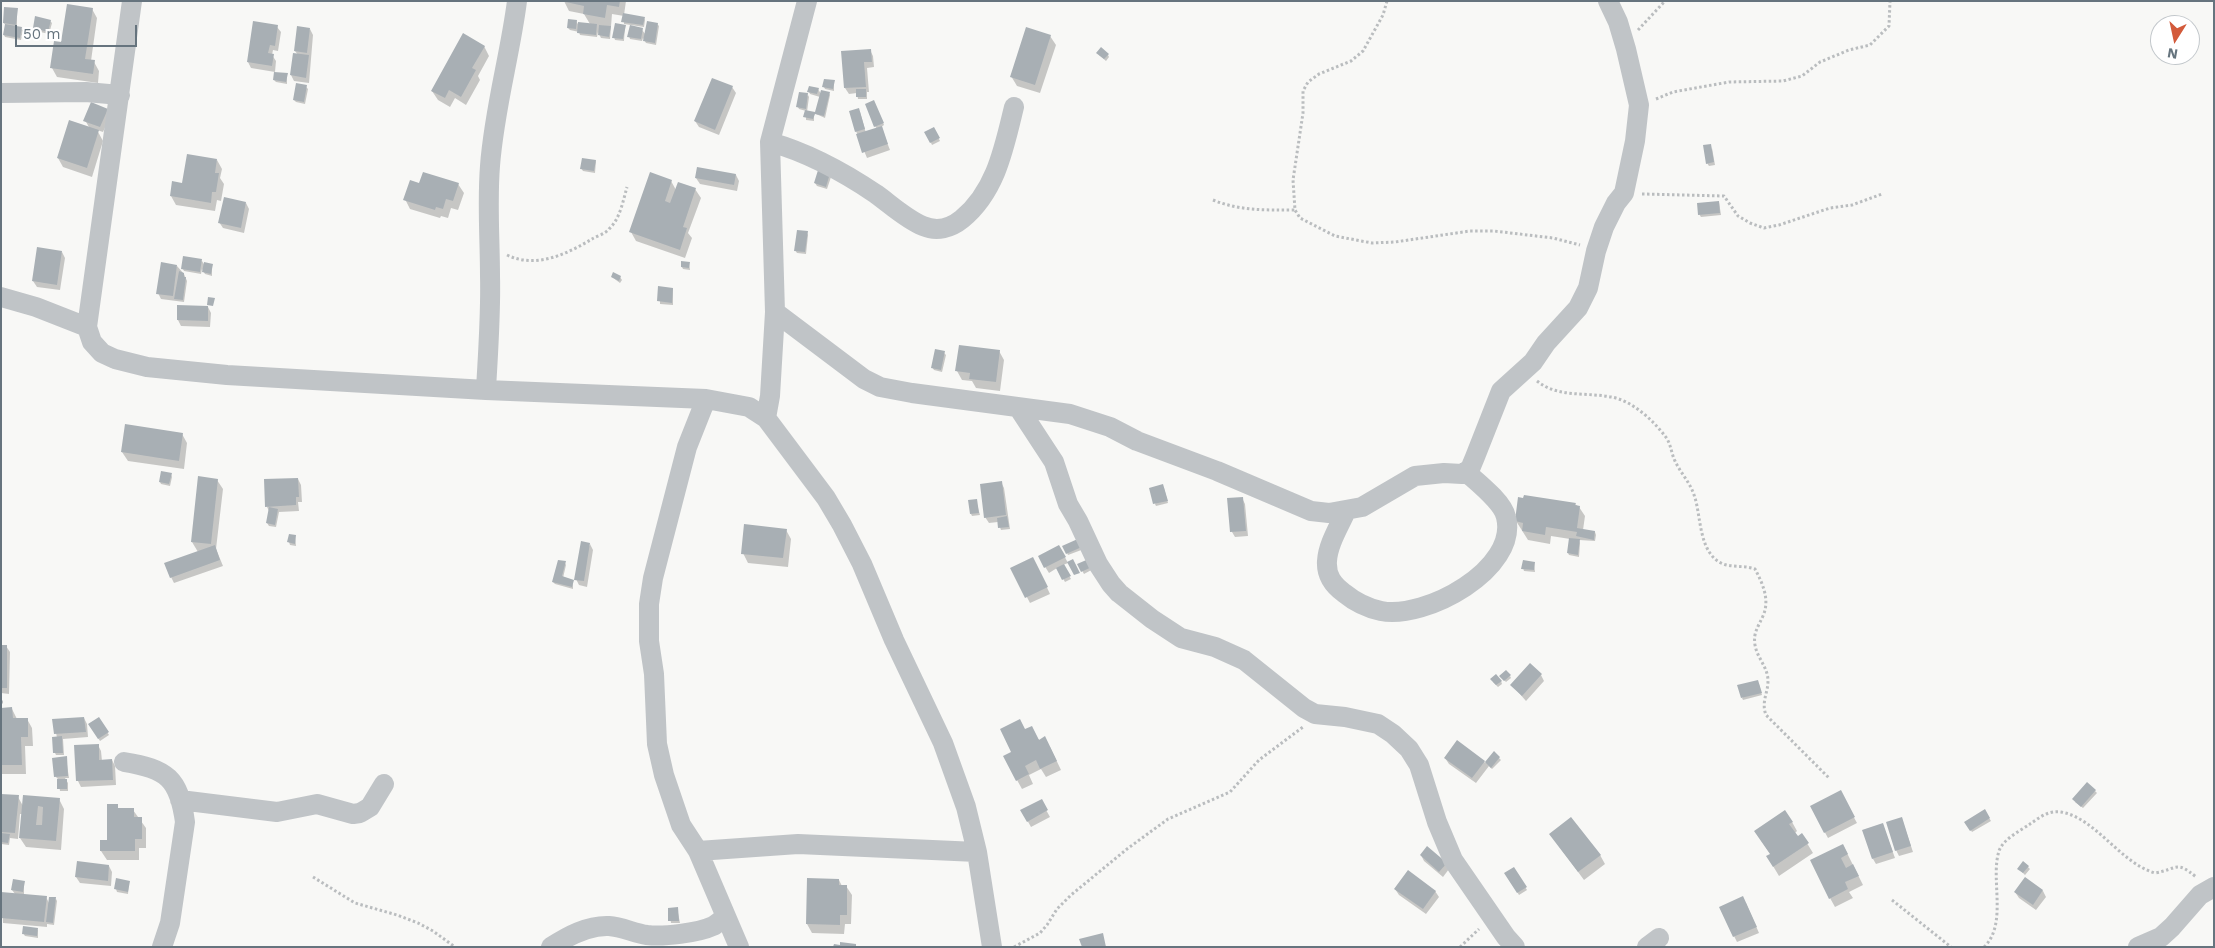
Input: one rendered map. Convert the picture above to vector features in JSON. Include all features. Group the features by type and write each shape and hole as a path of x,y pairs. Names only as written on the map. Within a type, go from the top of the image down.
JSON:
{"street":[{"path":"132,1 87,327 92,342 102,353 115,359 147,367 228,375 486,390 706,399 749,407 766,418 826,498 862,564 894,640 946,750 966,807 977,852 992,947"},
{"path":"486,390 490,277 490,165 501,85 517,1"},
{"path":"766,418 770,396 775,312 770,142 808,1"},
{"path":"775,312 871,383 890,390 1070,414 1110,427 1137,441 1212,469 1311,511 1329,513 1362,507 1415,476 1462,474 1470,468 1501,391 1533,362 1546,343 1578,308 1588,288 1596,251 1604,227 1616,203 1624,193 1635,141 1639,105 1618,22 1608,1"},
{"path":"1,93 86,92 120,95"},
{"path":"770,142 821,160 850,176 924,226 938,229 948,228 974,210 983,198 993,179 1004,149 1014,107"},
{"path":"1,298 36,307 87,327"},
{"path":"706,399 688,446 652,578 649,604 649,641 654,674 657,744 664,775 681,825 698,851 739,947"},
{"path":"1018,407 1054,462 1064,496 1098,564 1111,584 1131,603 1170,632 1190,641 1229,652 1244,660 1282,692 1315,714 1345,716 1378,724 1393,734 1409,749 1419,765 1437,822 1453,860 1506,937 1515,947"},
{"path":"1346,511 1331,545 1327,561 1328,576 1336,587 1357,603 1382,612 1423,608 1473,581 1488,570 1504,545 1507,526 1506,515 1500,505 1466,472"},
{"path":"124,762 150,766 165,774 176,788 185,822 170,923 162,947"},
{"path":"180,800 277,812 317,804 353,814 360,813 370,807 384,784"},
{"path":"698,851 798,844 977,852"},
{"path":"2138,947 2161,937 2200,895 2212,888"},
{"path":"551,947 567,936 592,928 609,926 648,935 666,934 702,929 712,926 725,917"}],"path":[{"path":"1387,1 1383,15 1363,51 1351,61 1319,74 1308,82 1303,91 1303,112 1293,180 1295,210 1300,218 1335,236 1356,241 1395,242 1470,231 1494,231 1554,238 1576,243 1596,251"},
{"path":"1626,49 1645,20 1665,1"},
{"path":"1639,105 1673,92 1729,82 1784,81 1802,76 1820,62 1849,50 1870,45 1876,40 1889,26 1890,1"},
{"path":"489,238 499,249 511,256 536,260 562,255 609,230 620,213 627,186"},
{"path":"1624,193 1724,196 1738,216 1764,228 1779,226 1830,208 1852,204 1882,194"},
{"path":"1213,200 1228,206 1252,210 1295,210"},
{"path":"1533,362 1533,374 1544,387 1575,394 1612,397 1624,401 1640,412 1667,438 1675,461 1687,478 1695,497 1705,543 1713,556 1721,563 1755,569 1766,596 1763,616 1754,637 1758,654 1767,671 1767,691 1763,708 1766,714 1830,779"},
{"path":"1014,947 1040,933 1057,909 1071,895 1126,849 1168,819 1230,792 1259,760 1301,729 1315,714"},
{"path":"1984,947 1993,930 1998,911 1996,885 1999,851 2008,839 2047,813 2058,812 2067,814 2112,844 2138,867 2156,873 2182,866 2212,888"},
{"path":"313,877 355,903 418,923 455,947"},
{"path":"1892,900 1950,947"},
{"path":"1460,947 1473,933 1494,919"}],"building":[{"path":"561,1 620,1 619,7 607,5 605,18 583,14 584,6"},
{"path":"67,4 93,8 85,59 95,60 93,74 50,68 54,41 61,42"},
{"path":"4,7 18,8 16,25 3,23"},
{"path":"623,13 645,17 643,25 621,22"},
{"path":"35,16 51,20 48,32 33,28"},
{"path":"568,19 577,20 576,29 567,28"},
{"path":"253,21 278,25 275,46 270,45 268,53 274,54 272,66 247,62"},
{"path":"647,21 658,23 655,43 643,41"},
{"path":"578,22 597,24 596,35 577,33"},
{"path":"615,23 626,25 623,39 612,38"},
{"path":"5,24 22,27 20,38 3,35"},
{"path":"599,25 611,26 609,37 598,35"},
{"path":"630,25 643,28 641,39 627,37"},
{"path":"297,26 310,28 307,53 294,51"},
{"path":"1026,27 1051,35 1035,85 1010,77"},
{"path":"463,33 485,46 472,68 476,70 461,97 449,90 445,98 431,91"},
{"path":"1101,47 1109,54 1104,59 1096,53"},
{"path":"871,49 872,62 864,62 866,87 844,88 841,51"},
{"path":"293,53 309,55 306,78 290,75"},
{"path":"274,72 288,73 286,82 273,80"},
{"path":"712,78 733,86 715,130 694,121"},
{"path":"824,79 835,80 833,89 822,87"},
{"path":"296,83 307,85 304,102 293,100"},
{"path":"809,86 819,88 817,94 807,92"},
{"path":"856,89 866,89 866,97 856,97"},
{"path":"821,90 830,92 824,116 815,114 813,119 803,117 805,110 815,112"},
{"path":"799,92 808,93 806,109 796,107"},
{"path":"874,100 884,123 874,127 865,104"},
{"path":"91,102 108,109 100,127 83,121"},
{"path":"859,108 865,129 855,132 849,111"},
{"path":"69,120 99,130 87,168 57,158"},
{"path":"882,126 888,144 862,153 856,134"},
{"path":"934,127 940,138 930,143 924,132"},
{"path":"1711,144 1714,162 1706,164 1703,145"},
{"path":"187,154 217,159 215,173 219,173 216,192 212,192 211,203 170,196 172,181 182,183"},
{"path":"582,158 596,160 594,171 580,169"},
{"path":"697,167 736,174 734,185 695,178"},
{"path":"819,167 831,170 826,187 814,183"},
{"path":"423,172 459,183 453,201 446,199 443,209 436,207 435,210 403,200 410,180 419,183"},
{"path":"650,172 672,180 665,201 670,203 678,182 696,188 683,227 687,228 680,250 629,232"},
{"path":"224,197 246,202 241,228 218,223"},
{"path":"1719,201 1720,213 1698,215 1697,203"},
{"path":"797,230 808,231 805,252 794,251"},
{"path":"37,247 62,251 57,285 32,281"},
{"path":"183,256 202,259 200,272 181,269"},
{"path":"681,261 690,262 689,268 681,267"},
{"path":"161,262 177,265 173,296 156,294"},
{"path":"204,262 213,264 211,274 202,272"},
{"path":"179,271 184,273 184,277 186,277 183,300 174,299"},
{"path":"613,272 621,276 619,281 611,277"},
{"path":"658,286 673,288 672,303 657,301"},
{"path":"208,297 215,298 213,306 207,305"},
{"path":"177,305 208,306 208,321 177,320"},
{"path":"959,345 1000,350 996,382 969,379 970,373 955,371"},
{"path":"935,349 945,351 941,370 931,368"},
{"path":"125,424 183,433 179,461 121,452"},
{"path":"161,471 172,473 169,484 159,482"},
{"path":"198,476 218,479 211,544 191,542"},
{"path":"298,478 299,497 296,497 296,505 265,507 264,479"},
{"path":"1002,481 1006,515 984,518 980,484"},
{"path":"1163,484 1168,501 1153,504 1149,488"},
{"path":"1524,495 1576,503 1575,505 1580,506 1577,528 1595,531 1594,540 1576,536 1577,532 1546,527 1545,535 1522,531 1523,523 1515,521 1518,497 1523,498"},
{"path":"1243,497 1246,531 1230,532 1227,498"},
{"path":"977,499 979,513 970,514 968,500"},
{"path":"269,507 278,509 275,525 266,523"},
{"path":"1007,516 1009,527 998,528 997,518"},
{"path":"744,524 787,529 783,558 741,554"},
{"path":"289,534 296,535 295,544 287,542"},
{"path":"1080,538 1084,546 1066,554 1062,546"},
{"path":"1569,538 1580,539 1578,555 1567,553"},
{"path":"581,541 590,543 584,581 574,580"},
{"path":"215,545 220,560 170,578 164,563"},
{"path":"1059,545 1066,557 1044,568 1038,556"},
{"path":"1033,557 1048,587 1025,598 1010,568"},
{"path":"1091,558 1094,566 1081,572 1077,564"},
{"path":"1073,559 1080,573 1074,575 1067,562"},
{"path":"558,560 566,561 562,576 574,580 572,587 552,582"},
{"path":"1523,560 1535,562 1534,570 1521,569"},
{"path":"1064,564 1071,576 1062,580 1056,568"},
{"path":"1,645 7,645 7,688 1,688"},
{"path":"1530,663 1542,674 1522,696 1510,685"},
{"path":"1506,670 1511,675 1504,681 1499,676"},
{"path":"1496,674 1502,681 1496,685 1490,679"},
{"path":"1758,680 1762,693 1741,698 1737,685"},
{"path":"12,707 13,718 28,718 28,737 21,737 22,765 1,765 1,708"},
{"path":"84,717 86,732 54,734 52,719"},
{"path":"99,717 109,732 98,739 88,724"},
{"path":"1020,719 1025,729 1032,726 1039,740 1045,736 1057,761 1040,769 1036,760 1025,766 1029,774 1016,781 1003,756 1011,752 1000,729"},
{"path":"62,736 63,753 53,753 52,737"},
{"path":"1457,740 1485,761 1472,778 1444,758"},
{"path":"99,744 99,760 112,759 113,780 76,781 74,745"},
{"path":"1494,751 1500,757 1491,768 1485,762"},
{"path":"67,756 68,776 54,777 52,758"},
{"path":"57,779 67,779 67,789 57,789"},
{"path":"2087,782 2096,790 2081,807 2072,799"},
{"path":"1841,790 1855,817 1824,833 1810,806"},
{"path":"1,794 19,795 15,833 1,832"},
{"path":"23,795 60,798 56,841 19,838","holes":["38,806 43,807 42,825 36,825"]},
{"path":"1042,799 1048,810 1027,822 1020,810"},
{"path":"107,804 118,804 118,808 134,808 134,817 142,817 142,839 135,839 135,851 100,851 100,840 107,840"},
{"path":"1985,809 1990,818 1970,831 1964,822"},
{"path":"1785,810 1793,822 1789,824 1798,836 1802,833 1809,843 1773,867 1766,856 1770,854 1754,831"},
{"path":"1571,817 1601,855 1578,872 1549,834"},
{"path":"1902,817 1911,846 1895,851 1886,822"},
{"path":"1883,823 1893,852 1872,859 1862,830"},
{"path":"1,833 10,834 8,843 1,842"},
{"path":"1843,844 1848,854 1841,858 1846,868 1853,864 1859,876 1845,882 1848,889 1829,899 1810,860"},
{"path":"1427,846 1447,863 1439,872 1420,855"},
{"path":"77,861 109,865 108,881 75,877"},
{"path":"2023,861 2029,866 2023,873 2017,869"},
{"path":"1514,867 1527,887 1517,893 1504,873"},
{"path":"1408,870 1436,891 1423,909 1394,889"},
{"path":"2025,877 2043,890 2033,905 2014,892"},
{"path":"116,878 130,881 128,892 114,889"},
{"path":"807,878 839,879 839,885 847,885 847,915 840,915 840,925 806,924"},
{"path":"13,879 25,881 23,892 11,890"},
{"path":"1,892 47,896 44,922 1,918"},
{"path":"1743,896 1757,927 1733,937 1719,907"},
{"path":"49,897 56,897 53,923 46,922"},
{"path":"678,907 679,921 668,921 668,908"},
{"path":"23,926 38,928 37,936 22,934"},
{"path":"1103,933 1106,947 1082,947 1079,939"},
{"path":"840,942 856,944 856,947 833,947 834,944 840,945"}]}
